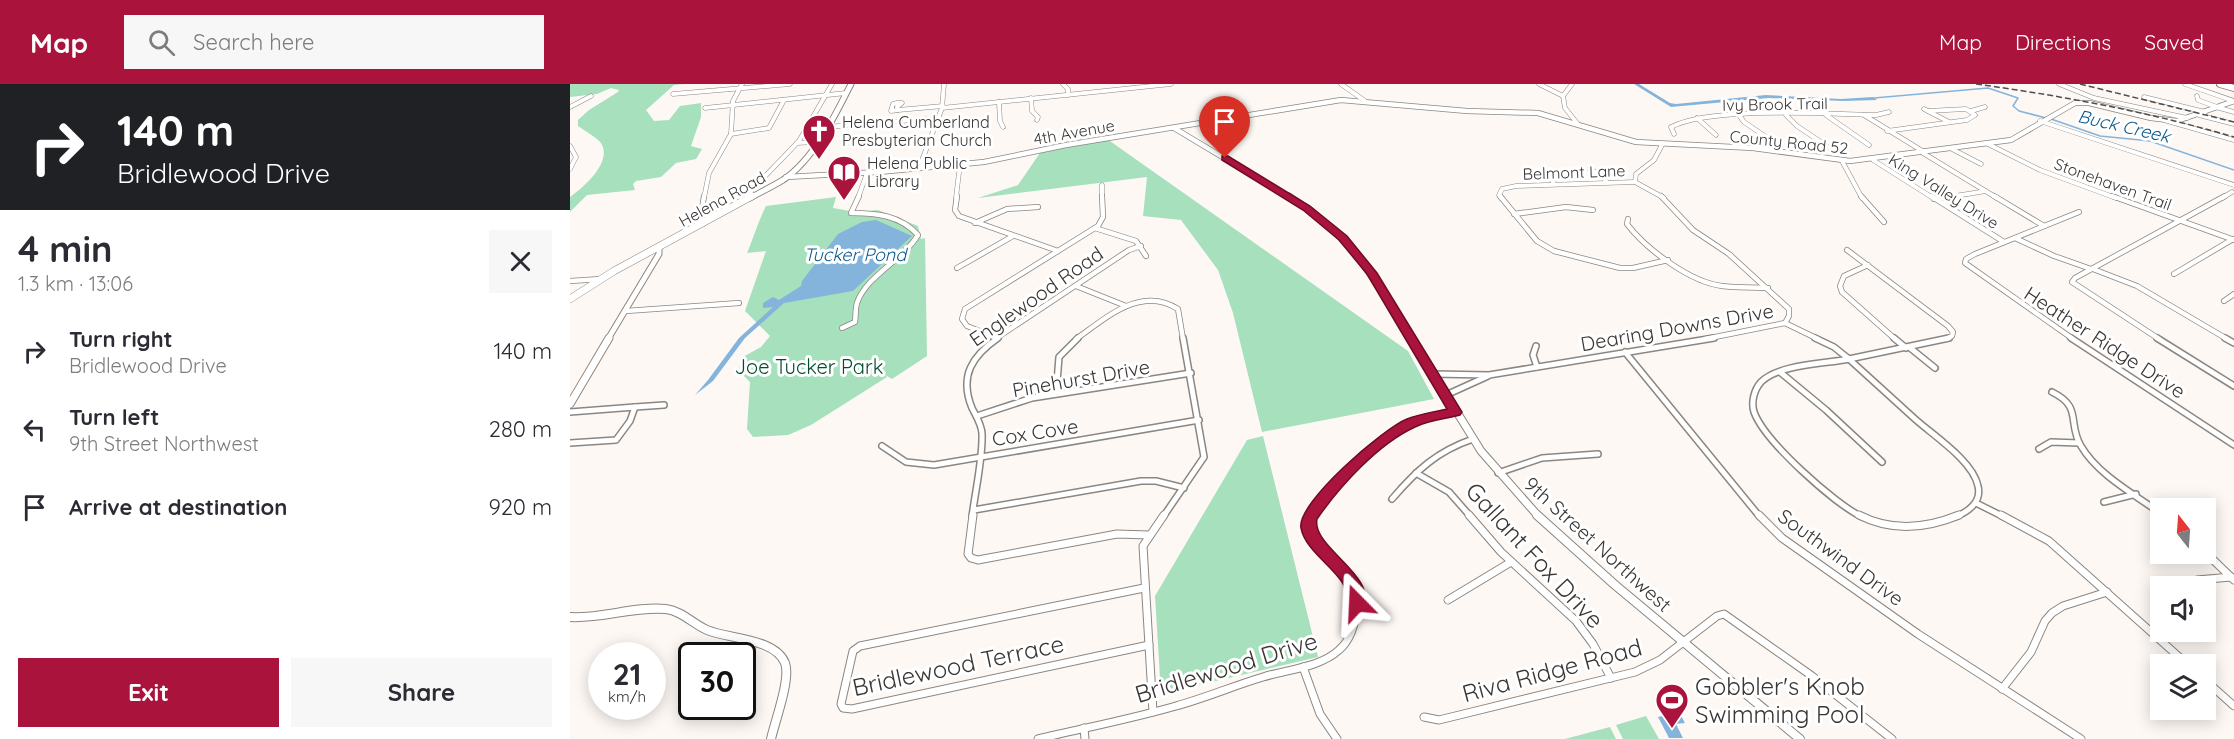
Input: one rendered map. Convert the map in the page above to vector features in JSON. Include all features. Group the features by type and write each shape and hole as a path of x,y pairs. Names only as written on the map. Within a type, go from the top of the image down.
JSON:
{"main road":[{"name":"Helena Road","path":"570,299 601,279 786,177 830,125 851,84"},
{"path":"2220,84 2234,87"},
{"path":"2228,84 2234,87"}],"street":[{"path":"703,224 700,221 709,172 731,134 732,105 742,84"},
{"path":"673,94 790,84"},
{"path":"753,197 747,196 797,143 832,84"},
{"path":"919,168 943,107 944,84"},
{"path":"1063,84 1068,89 1068,95"},
{"path":"898,110 1171,84"},
{"path":"1341,84 1365,101"},
{"path":"1539,84 1563,96"},
{"path":"1572,84 1563,96 1565,108 1577,123"},
{"path":"2059,84 2091,97 2188,119"},
{"path":"2185,84 2234,101"},
{"path":"705,108 846,93"},
{"path":"570,107 591,96"},
{"path":"2198,96 2197,100 2234,112"},
{"path":"2144,97 2205,112"},
{"path":"1031,98 1032,111 1038,117 1037,120"},
{"path":"731,134 769,128 784,100"},
{"name":"County Road 52","path":"1365,101 1452,110 1532,113 1577,123 1618,138 1662,145 1760,149 1842,161 1873,160 2015,138 2071,104 2080,103 2177,121 2234,101"},
{"name":"4th Avenue","path":"786,177 867,173 1001,159 1073,143 1327,102 1365,101"},
{"path":"999,102 1000,122 1003,127"},
{"path":"1950,123 1926,110 1971,111 1985,107"},
{"path":"1887,131 1973,118 1975,115 1971,111"},
{"name":"Ivy Brook Trail","path":"1674,134 1671,127 1674,123 1697,118 1739,115 1864,115 1888,112"},
{"path":"1739,115 1744,122 1769,139"},
{"path":"1786,115 1797,126 1830,148"},
{"path":"1826,115 1834,123 1869,145"},
{"path":"1864,115 2044,226"},
{"path":"2199,115 2234,124"},
{"path":"830,125 939,118"},
{"path":"1697,118 1716,135"},
{"path":"2042,120 2234,185"},
{"path":"2163,120 2234,140"},
{"path":"2177,121 2188,126"},
{"name":"9th Street Northwest","path":"1174,128 1292,198 1334,229 1371,273 1473,439 1498,473 1528,507 1574,551 1800,739"},
{"path":"797,143 814,142"},
{"name":"Stonehaven Trail","path":"1988,144 2040,170 2233,239"},
{"path":"1635,182 1636,174 1654,160 1662,145"},
{"path":"570,146 575,151 576,157 570,169"},
{"path":"1952,149 1981,164"},
{"name":"King Valley Drive","path":"1873,160 2004,242"},
{"path":"1842,161 1846,176 1864,201 1884,222"},
{"path":"962,164 956,212 964,220 1058,250"},
{"path":"1589,169 1601,175 1607,182"},
{"path":"1542,171 1550,177 1554,184"},
{"path":"842,328 856,320 856,304 862,293 897,261 918,235 909,225 879,213 852,214 867,173"},
{"name":"Dearing Downs Drive","path":"1433,374 1490,375 1773,327 1785,322 1789,316 1789,309 1768,288 1730,254 1693,230 1665,198 1635,182"},
{"name":"Belmont Lane","path":"1635,182 1513,186 1502,189 1500,196 1541,244 1569,256 1625,268 1668,260"},
{"path":"997,338 966,326 962,319 965,309 1095,228 1104,217 1102,185"},
{"path":"1934,199 1986,191"},
{"path":"2232,192 2075,278 2072,282 2234,386"},
{"path":"975,223 1007,209 1038,207"},
{"path":"1515,214 1566,207 1593,210"},
{"path":"2004,242 2079,212"},
{"path":"1628,219 1627,224 1636,237 1687,274 1709,284 1768,288"},
{"name":"Englewood Road","path":"1095,228 1133,240 1141,246"},
{"path":"957,268 1013,236"},
{"path":"2015,238 2054,256 2137,286 2234,343"},
{"path":"2174,274 2233,239"},
{"name":"Heather Ridge Drive","path":"2004,242 1966,260 1965,263 2035,315 2234,445"},
{"path":"1141,246 1146,256"},
{"name":"Englewood Road","path":"1141,246 1129,250 977,352 966,369 969,399 982,434 968,554 974,560 1124,533 1149,535"},
{"path":"570,404 659,254 659,248"},
{"path":"1785,322 1821,339 1848,359 1966,465 1975,477 1978,488 1976,503 1956,517 1932,526 1910,529 1878,524 1847,509 1789,455 1763,426 1756,414 1752,402 1756,389 1767,378 1780,372 1848,359 1907,348 1946,339 1953,332 1847,250"},
{"path":"1868,266 1847,273 1841,281 1840,290 1847,299 1935,368"},
{"path":"570,281 601,279"},
{"path":"1076,286 1115,299 1126,306"},
{"path":"2224,301 2234,294"},
{"path":"1056,394 1057,364 1060,355 1068,345 1126,306 1153,300 1177,307 1191,374 1204,457 1143,546 1153,712"},
{"path":"626,311 739,303"},
{"path":"1536,346 1533,355 1537,367"},
{"name":"Southwind Drive","path":"1625,352 1752,509 1777,533 1918,634 2081,739"},
{"path":"1780,372 1826,410 1882,462"},
{"name":"Pinehurst Drive","path":"977,416 1022,401 1056,394 1191,374"},
{"name":"Dearing Downs Drive","path":"1446,395 1490,375"},
{"path":"2052,392 2071,404 2079,443 2090,457 2150,505"},
{"path":"570,412 664,405"},
{"path":"570,443 616,440 630,422 635,407"},
{"name":"Bridlewood Drive","path":"1038,739 1153,712 1303,667 1342,648 1353,625 1357,603 1355,589 1309,531 1308,521 1312,513 1359,461 1387,437 1411,423 1455,412"},
{"name":"Cox Cove","path":"882,446 897,459 916,465 934,465 1199,420"},
{"path":"1392,499 1438,451 1473,439"},
{"path":"2039,449 2051,442 2079,443"},
{"path":"1498,473 1542,458 1598,454"},
{"name":"Gallant Fox Drive","path":"1416,473 1449,492 1511,562 1576,621 1593,644 1611,678"},
{"path":"974,510 1141,481 1156,481 1184,488"},
{"path":"2104,502 2136,494"},
{"path":"1976,503 2043,537 2176,654"},
{"path":"1448,600 1511,562"},
{"path":"2216,563 2233,579"},
{"path":"2216,579 2233,579"},
{"name":"Bridlewood Terrace","path":"1144,588 860,646 852,651 841,704 843,708 852,709 1149,645"},
{"path":"2002,689 2031,652 2045,621 2052,613 2063,606 2107,592"},
{"path":"570,617 670,610 706,630 720,635 752,640 773,651 786,664 787,672 771,739"},
{"path":"1683,642 1717,616 1726,614 1849,704 1892,739"},
{"name":"Riva Ridge Road","path":"1424,717 1439,720 1611,678 1653,664 1683,642"},
{"path":"1303,667 1317,708 1337,739"},
{"path":"2216,690 2234,706"},
{"path":"1084,728 1085,739"}],"green space":[{"path":"570,84 685,84 674,85 646,110 654,121 669,120 680,106 701,103 701,117 691,146 702,149 696,159 676,163 661,177 636,181 633,184 635,190 587,195 570,212 570,197 595,173 600,166 604,150 601,143 578,126 578,120 619,90 611,88 597,94 570,97"},
{"path":"1107,139 1408,351 1434,399 1262,432 1233,313 1218,270 1181,220 1143,216 1147,177 978,198 1018,185 1042,150"},
{"name":"Joe Tucker Park","path":"836,197 833,208 856,212 878,210 918,226 921,239 925,238 927,356 892,379 885,375 887,377 811,425 788,435 753,437 747,429 750,382 739,371 741,358 761,347 770,336 745,311 766,251 747,253 766,206"},
{"path":"1263,436 1318,657 1161,694 1155,596 1247,440"},
{"path":"1646,716 1659,739 1623,739 1616,725"},
{"path":"1610,727 1616,739 1565,739"}],"water":[{"path":"1634,84 1639,84 1670,103 1676,104 1766,95 1841,99 1873,97 1877,100 1769,98 1671,107"},
{"name":"Tucker Pond","path":"876,220 912,236 853,291 784,303 745,338 713,381 695,395 739,338 773,307 763,308 763,303 773,297 779,300 801,286 802,281 838,234 862,222"},
{"name":"Gobbler's Knob Swimming Pool","path":"1679,712 1685,723 1676,724 1683,738 1669,738 1658,717"}],"waterway":[{"name":"Buck Creek","path":"1874,98 1988,88 2018,98 2013,106 2019,111 2046,118"},
{"name":"Buck Creek","path":"2051,119 2100,136 2150,141 2234,170"}],"railway":[{"path":"1976,84 2106,106 2234,137"},
{"path":"2080,84 2234,122"}],"place":[{"name":"Helena Cumberland Presbyterian Church","path":"819,160"},
{"name":"Helena Public Library","path":"844,201"},
{"name":"Gobbler's Knob Swimming Pool","path":"1672,729"}],"route":[{"path":"1225,158 1307,208 1343,238 1362,259 1455,412 1411,423 1387,437 1323,498 1309,518 1308,525 1311,535 1346,575 1355,589 1357,603"}]}
